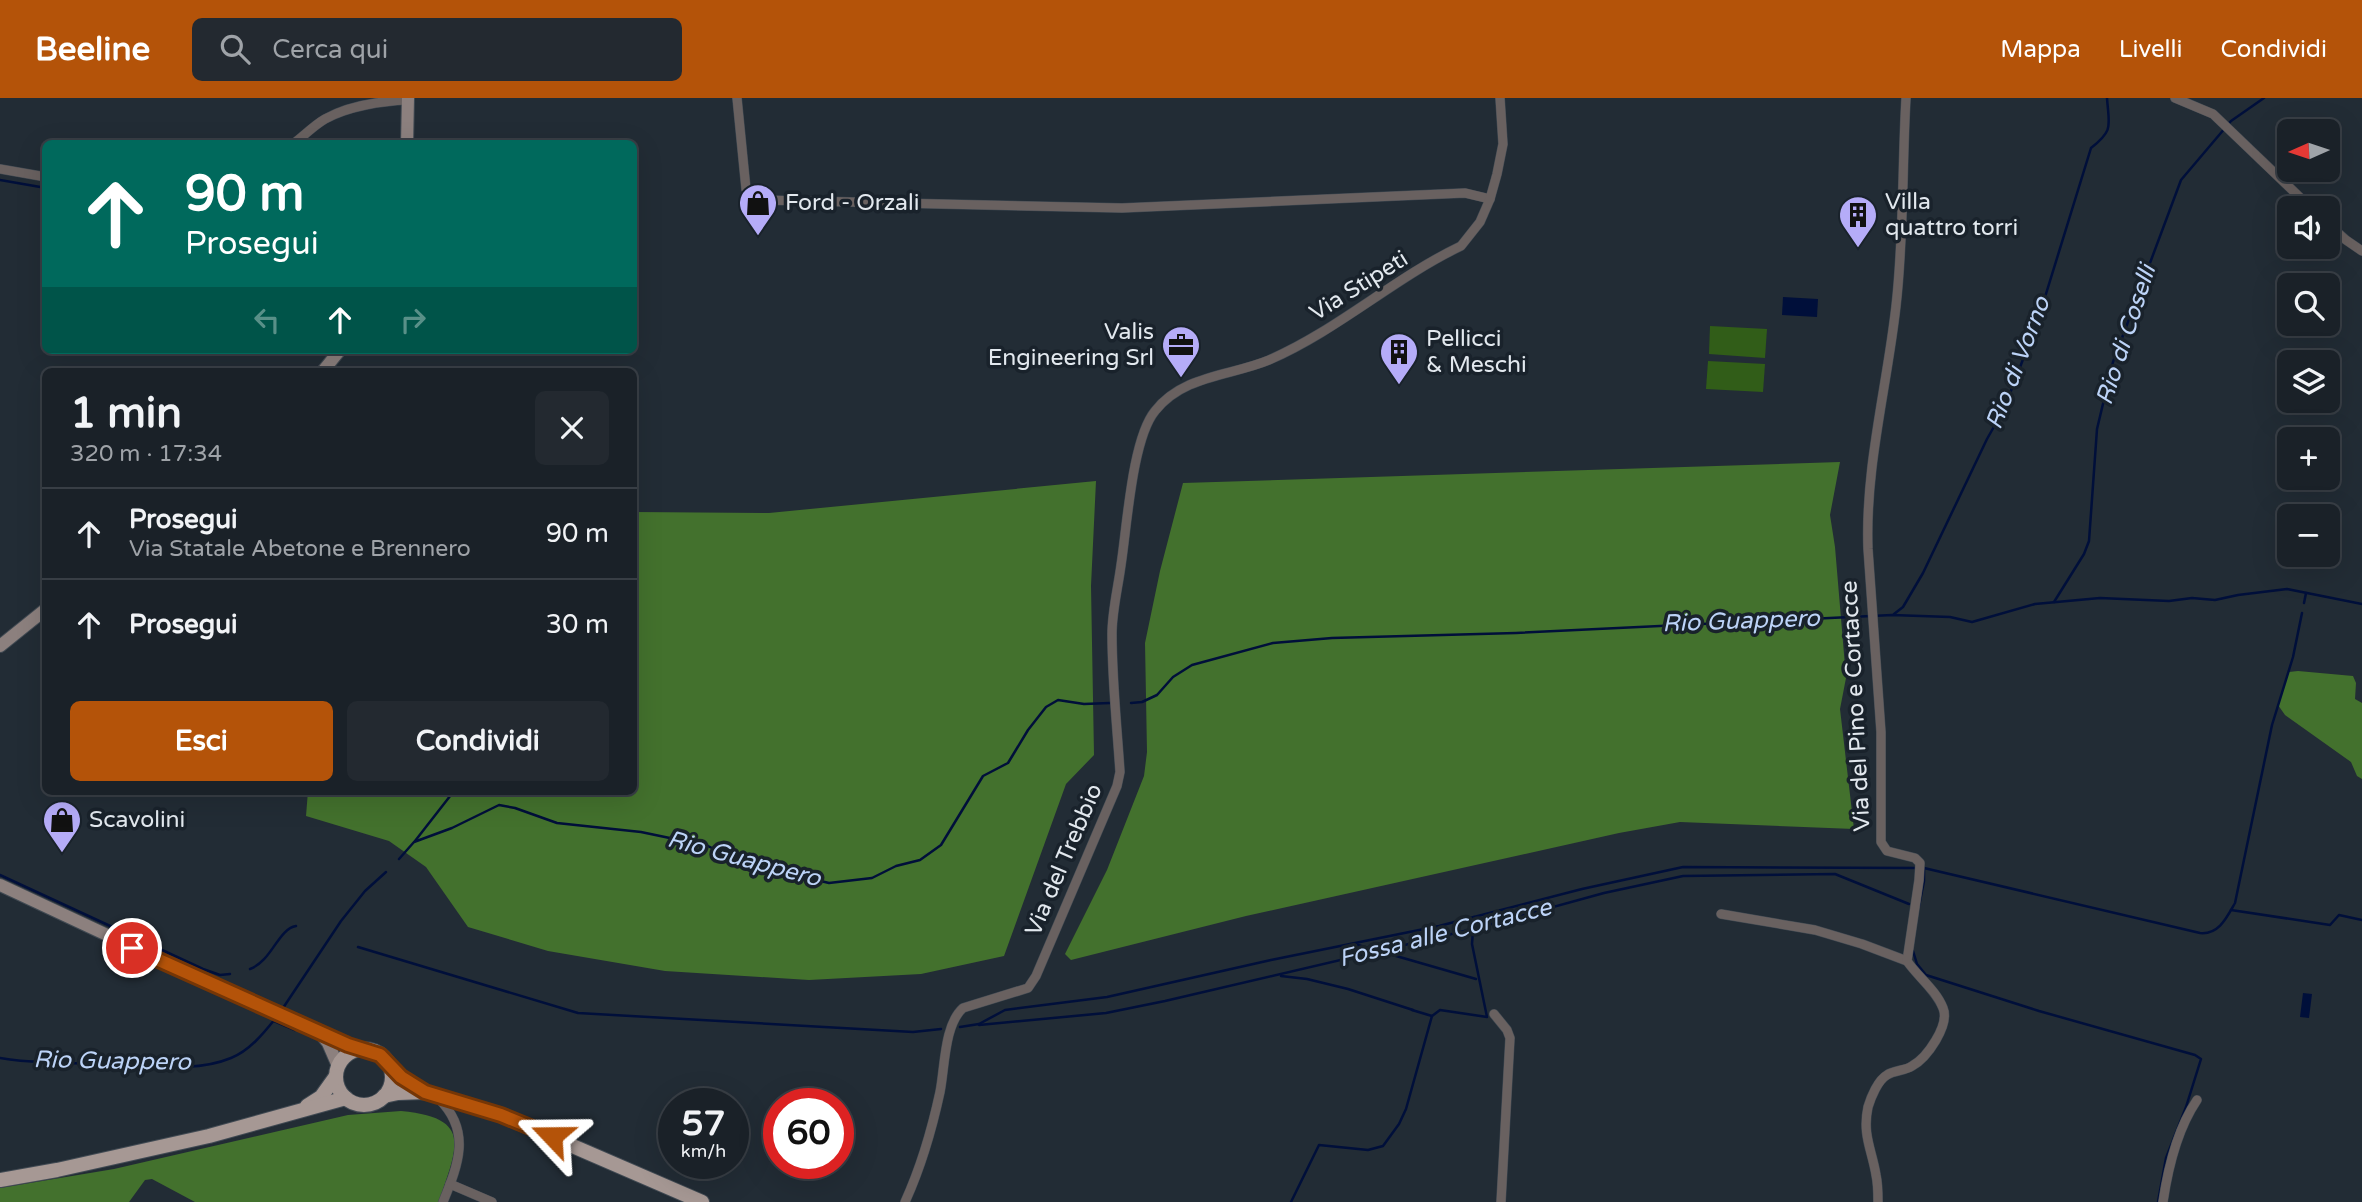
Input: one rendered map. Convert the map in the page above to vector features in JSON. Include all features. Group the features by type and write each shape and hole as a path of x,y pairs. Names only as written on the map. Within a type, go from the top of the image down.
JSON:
{"main road":[{"path":"407,140 408,99"},
{"path":"325,368 337,354"},
{"path":"0,646 42,612"},
{"path":"0,885 288,1019 380,1055 390,1068 406,1081 430,1094 526,1124 702,1202"},
{"path":"317,1031 325,1038 337,1071 338,1087 346,1098 356,1104 368,1105 384,1096 398,1093 430,1094"},
{"path":"300,1111 321,1097 351,1052 364,1049"},
{"path":"384,1096 391,1083 390,1068"},
{"path":"0,1180 57,1171 209,1136 346,1098"}],"street":[{"path":"737,98 746,188 750,196 758,200 1122,208 1465,193 1490,199"},
{"name":"Via Stipeti","path":"1143,431 1154,411 1167,398 1183,388 1267,361 1304,343 1461,246 1480,222 1490,199 1503,144 1500,98"},
{"name":"Via del Pino e Cortacce","path":"1906,98 1901,249 1892,344 1879,408 1867,528 1881,732 1881,842 1887,851 1915,858 1920,867 1907,961"},
{"path":"2175,98 2213,114 2297,196"},
{"path":"298,140 325,119 347,110 408,99"},
{"path":"0,169 42,176"},
{"path":"2340,234 2362,251"},
{"name":"Via del Trebbio","path":"905,1202 928,1139 940,1092 950,1029 956,1015 963,1008 1028,988 1036,976 1117,786 1120,772 1113,623 1135,467 1143,431"},
{"path":"1721,914 1815,930 1907,961 1917,976 1930,987 1944,1009 1940,1035 1913,1066 1886,1075 1878,1084 1868,1106 1868,1147 1876,1174 1878,1202"},
{"path":"1494,1014 1510,1038 1501,1202"},
{"path":"430,1094 447,1107 459,1134 459,1154 443,1202"},
{"path":"2163,1202 2175,1148 2191,1108 2197,1100"},
{"path":"450,1184 492,1202"}],"green space":[{"path":"1710,326 1767,329 1765,358 1709,354"},
{"path":"1708,361 1765,364 1763,392 1706,389"},
{"path":"1840,462 1830,515 1846,678 1840,709 1854,829 1680,822 1619,833 1246,916 1071,960 1065,954 1107,870 1144,776 1147,752 1145,643 1183,483"},
{"path":"1096,481 1091,586 1094,755 1066,784 1004,956 921,974 809,980 665,971 548,951 468,927 426,867 389,841 306,816 308,795 637,795 637,512 769,513"},
{"path":"2289,672 2353,676 2356,683 2355,699 2362,703 2362,779 2357,776 2351,762 2285,715 2278,705"},
{"path":"401,1111 425,1115 441,1121 450,1129 454,1139 454,1151 439,1202 195,1202 152,1179 145,1180 129,1202 0,1202 0,1188 114,1169 348,1115"}],"water":[{"path":"1783,297 1818,299 1817,317 1782,315"},
{"path":"2303,993 2312,994 2309,1018 2300,1017"}],"waterway":[{"name":"Rio di Vorno","path":"1894,614 1903,607 1923,573 2004,409 2037,323 2091,148 2107,132 2107,98"},
{"name":"Rio di Coselli","path":"2054,602 2084,554 2089,541 2097,429 2113,362 2181,180 2231,121 2264,98"},
{"path":"0,180 42,187"},
{"name":"Rio Guappero","path":"1131,703 1142,702 1157,695 1173,677 1192,665 1273,643 1332,638 1516,633 1892,615 1950,617 1972,622 2035,604 2100,598 2215,600 2287,589 2362,604"},
{"path":"2304,603 2306,593"},
{"path":"960,1027 979,1024 1005,1010 1107,997 1439,926 1582,889 1683,867 1924,868 2207,933 2222,924 2235,903 2272,725 2293,657 2302,613"},
{"name":"Rio Guappero","path":"399,859 414,842 452,828 499,805 557,823 641,832 708,846 737,861 829,883 872,878 896,866 920,860 941,845 983,776 1008,763 1046,707 1058,700 1084,704 1110,703"},
{"path":"415,841 451,795"},
{"path":"1919,906 1924,868"},
{"name":"Rio Guappero","path":"281,1011 341,921 365,891 386,872"},
{"name":"Fossa alle Cortacce","path":"979,1025 1106,1013 1165,1001 1473,929 1604,893 1683,876 1835,874 1909,904"},
{"path":"0,875 203,969 220,975 230,974"},
{"path":"2231,910 2330,925 2339,915 2362,920"},
{"path":"1291,1202 1319,1145 1368,1150 1383,1146 1406,1109 1432,1016 1440,1010 1487,1017 1472,944 1474,917"},
{"path":"250,969 264,959 284,933 296,926"},
{"path":"1358,945 1476,979"},
{"path":"358,947 578,1013 913,1032 941,1029"},
{"path":"1913,951 1917,964 1926,975 2201,1059 2166,1158 2158,1202"},
{"path":"1281,976 1348,989 1413,1010"},
{"path":"1412,1010 1432,1016"},
{"name":"Rio Guappero","path":"0,1058 56,1063 173,1067 203,1065 217,1063 244,1051 275,1019"},
{"path":"274,1021 295,1030"}],"place":[{"name":"Ford - Orzali","path":"758,237"},
{"name":"Villa quattro torri","path":"1858,249"},
{"name":"Valis Engineering Srl","path":"1181,379"},
{"name":"Pellicci & Meschi","path":"1399,386"},
{"name":"Scavolini","path":"62,854"}],"route":[{"path":"132,948 291,1021 348,1045 375,1052 406,1081 425,1092 501,1115 552,1136"}]}
